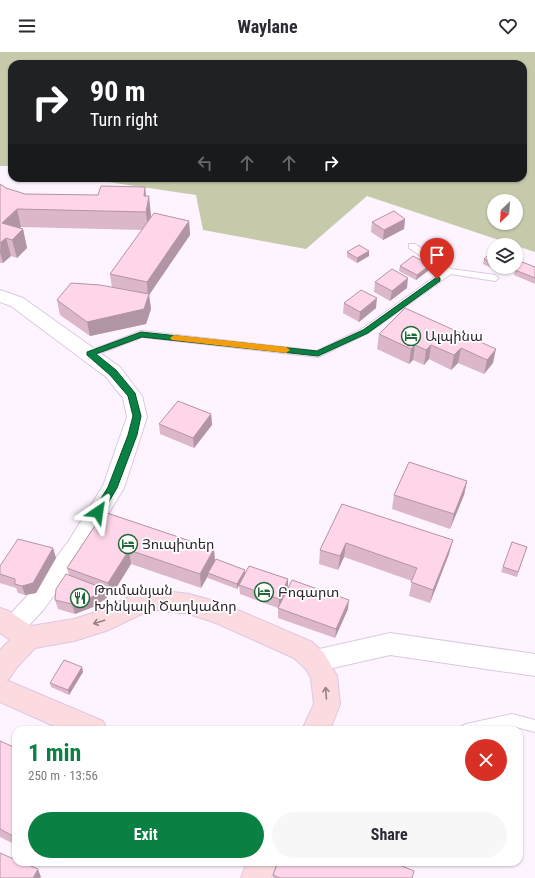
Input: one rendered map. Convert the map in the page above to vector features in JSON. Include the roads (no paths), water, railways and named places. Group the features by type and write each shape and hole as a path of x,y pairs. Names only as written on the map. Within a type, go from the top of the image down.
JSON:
{"main road":[{"path":"0,671 8,659 14,628 74,630 106,620 140,603 158,600 189,604 222,614 304,650 315,661 324,676 327,704 318,726"},
{"path":"0,690 84,726"},
{"path":"256,878 260,866"}],"street":[{"path":"0,296 17,302 113,372 132,396 137,416 132,435 112,488 84,534 36,602 14,628"},
{"path":"315,661 390,644 535,665"}],"lane":[{"path":"412,246 449,271 495,278"},
{"path":"90,354 141,334 318,354 365,331 449,271"},
{"path":"484,726 512,720 535,726"}],"place":[{"name":"Ալպինա","path":"411,336"},
{"name":"Յուպիտեր","path":"128,544"},
{"name":"Բոգարտ","path":"264,592"},
{"name":"Թումանյան Խինկալի Ծաղկաձոր","path":"80,598"}]}
